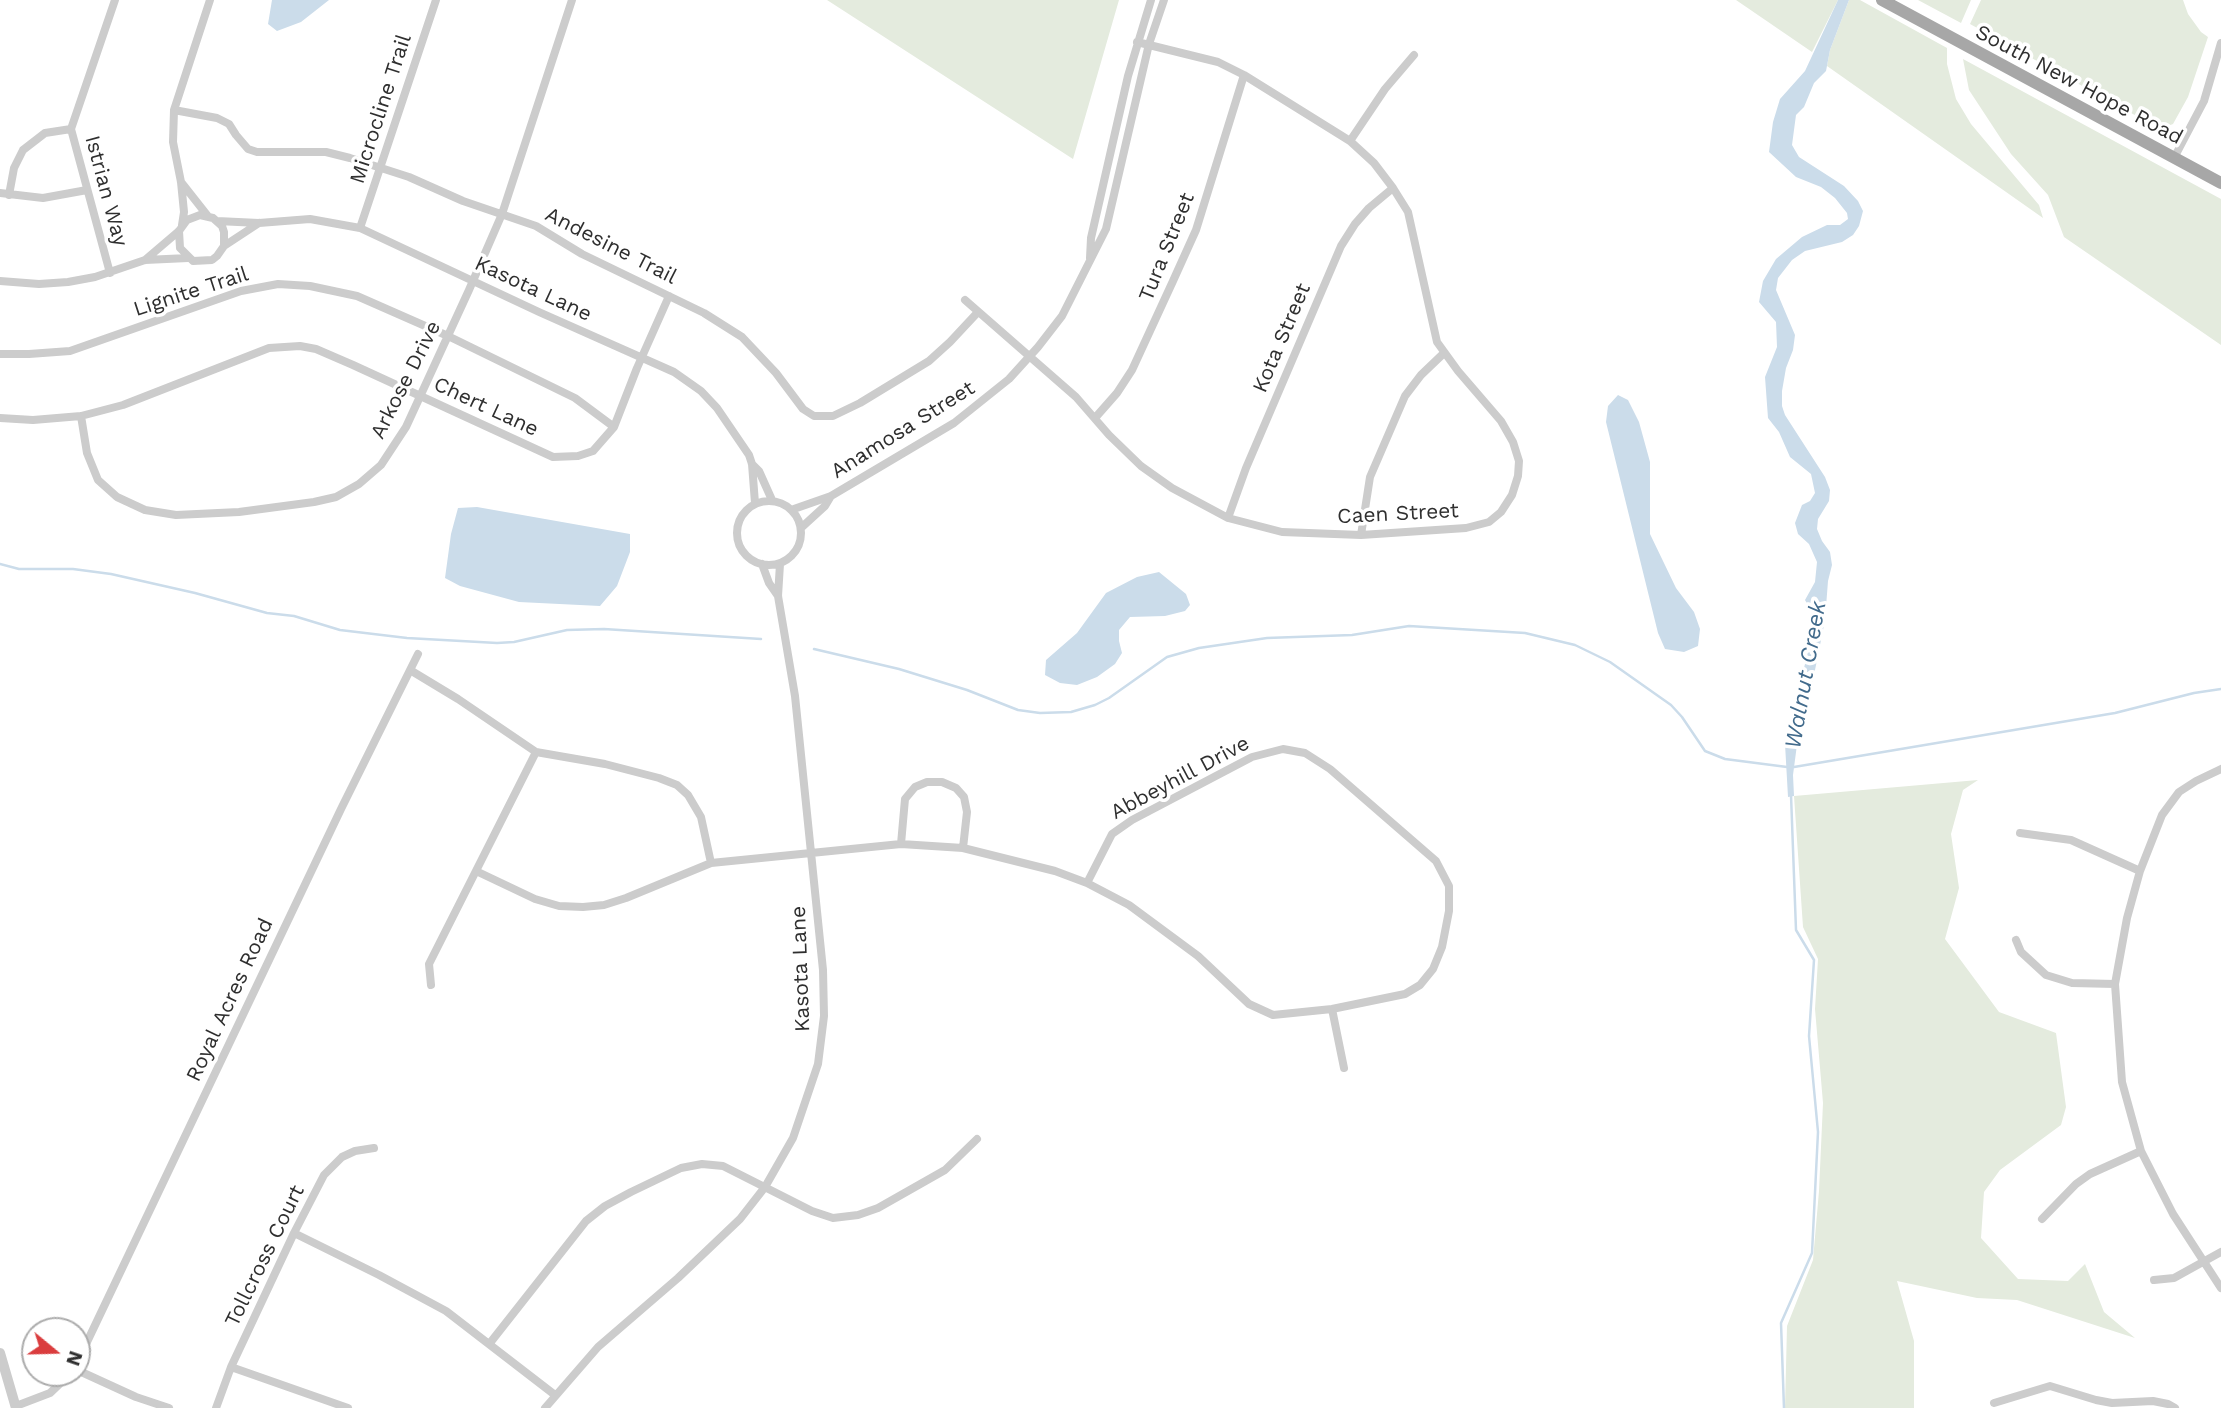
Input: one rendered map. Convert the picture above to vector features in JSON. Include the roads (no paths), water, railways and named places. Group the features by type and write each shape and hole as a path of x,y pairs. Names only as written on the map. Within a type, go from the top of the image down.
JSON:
{"main road":[{"name":"South New Hope Road","path":"1882,0 2221,183"}],"street":[{"name":"Istrian Way","path":"110,273 71,129 115,0"},
{"path":"188,258 180,248 184,212 173,142 174,110 210,0"},
{"name":"Microcline Trail","path":"360,228 436,0"},
{"name":"Arkose Drive","path":"81,416 91,467 98,480 117,497 137,508 163,513 239,512 336,497 359,484 381,465 393,449 473,281 502,214 572,0"},
{"name":"Anamosa Street","path":"1090,258 1091,238 1138,42 1151,0"},
{"name":"Anamosa Street","path":"791,510 831,496 954,423 1001,387 1030,358 1062,316 1106,229 1149,44 1164,0"},
{"name":"Caen Street","path":"965,300 1076,397 1141,466 1172,488 1228,517 1282,532 1361,535 1466,528 1489,522 1501,512 1512,495 1518,476 1519,461 1513,442 1501,421 1444,354 1433,329 1408,212 1374,163 1350,141 1244,75 1218,62 1138,42"},
{"path":"2174,158 2204,101 2221,43"},
{"path":"1350,141 1385,89 1414,55"},
{"name":"Tura Street","path":"1095,418 1117,393 1132,370 1196,230 1244,75"},
{"name":"Andesine Trail","path":"174,110 217,118 229,124 248,149 257,152 326,152 409,177 463,201 536,226 582,254 704,313 741,337 776,373 803,409 814,416 833,416 842,412 929,361 978,312"},
{"path":"71,129 46,132 30,143 18,159 5,194 43,198 87,190"},
{"path":"181,182 208,216"},
{"name":"Kota Street","path":"1228,517 1246,468 1341,246 1369,208 1393,188"},
{"name":"Kasota Lane","path":"145,260 193,216 208,216 217,221 259,223 310,219 360,228 674,372 701,391 725,418 749,455 755,503 743,515 738,542 741,550 762,564 769,583 778,596"},
{"path":"217,221 224,232 224,246"},
{"name":"Kasota Lane","path":"0,281 54,284 110,273 145,260 212,260 224,246 259,223"},
{"name":"Lignite Trail","path":"0,354 71,351 241,291 278,284 310,286 356,296 448,336 575,398 614,427"},
{"name":"Chert Lane","path":"0,418 33,420 81,416 123,405 268,348 285,346 316,349 553,457 578,456 593,451 614,427 669,296"},
{"path":"1361,535 1370,477 1405,396 1421,375 1444,354"},
{"name":"Kasota Lane","path":"752,464 759,471 772,500"},
{"name":"Anamosa Street","path":"802,527 825,506 831,496"},
{"path":"755,503 772,500 791,510 800,520 802,527 799,545 792,555 780,564 762,564"},
{"name":"Kasota Lane","path":"545,1408 598,1347 678,1278 740,1219 765,1187 793,1138 818,1064 824,1016 823,993 794,696 778,596 780,564"},
{"name":"Royal Acres Road","path":"91,1334 418,654"},
{"path":"410,670 536,752 605,764 677,785 688,795 701,817 711,863"},
{"name":"Abbeyhill Drive","path":"476,871 535,899 559,906 583,907 604,905 626,898 711,863 901,844 963,848 1020,860 1087,883 1129,905 1198,956 1249,1004 1273,1015 1332,1009 1405,994 1420,985 1433,969 1442,947 1449,911 1450,886 1436,861 1331,769 1305,753 1283,749 1252,757 1132,820 1112,834 1087,883"},
{"path":"431,985 429,964 536,752"},
{"path":"2221,769 2196,780 2174,798 2162,815 2140,871 2127,918 2115,985 2122,1082 2141,1151 2161,1192 2203,1264 2221,1288"},
{"path":"901,844 905,799 915,787 927,782 942,782 956,788 964,797 967,812 963,848"},
{"path":"2020,833 2071,841 2140,871"},
{"path":"2016,940 2021,952 2046,975 2072,983 2115,985"},
{"path":"1332,1009 1343,1068"},
{"path":"490,1343 586,1221 605,1206 681,1168 702,1164 723,1166 812,1211 833,1218 858,1215 878,1208 945,1170 977,1139"},
{"name":"Tollcross Court","path":"216,1408 231,1367 324,1175 333,1164 355,1151 374,1148"},
{"path":"2042,1219 2076,1184 2090,1174 2141,1151"},
{"path":"294,1233 446,1311 555,1395"},
{"path":"2154,1280 2174,1278 2221,1252"},
{"path":"0,1353 16,1407 50,1393 56,1387"},
{"path":"231,1367 348,1408"},
{"path":"91,1376 136,1397 169,1408"},
{"path":"1994,1404 2050,1386 2113,1406 2153,1401 2175,1408"}],"water":[{"path":"272,0 329,0 301,22 277,31 268,24"},
{"path":"1838,0 1849,0 1830,50 1826,71 1814,83 1804,107 1796,115 1792,145 1799,157 1844,186 1863,211 1853,235 1842,242 1805,251 1792,260 1778,278 1776,290 1795,335 1786,368 1782,406 1825,477 1830,490 1829,501 1818,519 1817,529 1830,552 1832,565 1825,620 1810,695 1798,737 1793,775 1794,796 1788,797 1785,744 1815,624 1815,618 1805,600 1815,582 1817,562 1809,544 1798,534 1795,523 1802,505 1810,501 1815,493 1811,474 1790,457 1779,432 1768,418 1765,377 1777,347 1776,322 1759,302 1763,281 1776,259 1802,237 1827,225 1840,225 1848,219 1847,213 1835,198 1821,187 1796,177 1769,152 1773,122 1780,99 1805,71"},
{"path":"1618,395 1628,400 1639,422 1650,462 1650,534 1676,588 1694,612 1700,629 1698,646 1684,652 1665,649 1658,633 1606,422 1608,406"},
{"path":"477,507 630,534 630,552 617,586 600,606 519,602 460,586 445,578 451,534 458,508"},
{"path":"1159,572 1186,594 1190,605 1185,611 1165,616 1130,617 1119,630 1122,653 1115,664 1097,677 1077,685 1060,683 1045,675 1046,660 1077,633 1106,593 1137,577"}],"waterway":[{"path":"0,564 19,569 73,569 111,574 267,613 294,616 340,630 407,638 497,643 514,642 567,630 604,629 761,639"},
{"path":"814,649 899,669 967,690 1018,710 1040,713 1071,712 1095,705 1167,657 1199,648 1267,638 1352,635 1409,626 1525,633 1575,645 1610,662 1671,705 1705,751 1725,759 1787,767"},
{"path":"1794,767 2115,713 2221,689"},
{"name":"Walnut Creek","path":"1784,1408 1781,1323 1812,1253 1818,1132 1809,1036 1814,960 1796,930 1791,795"}]}
